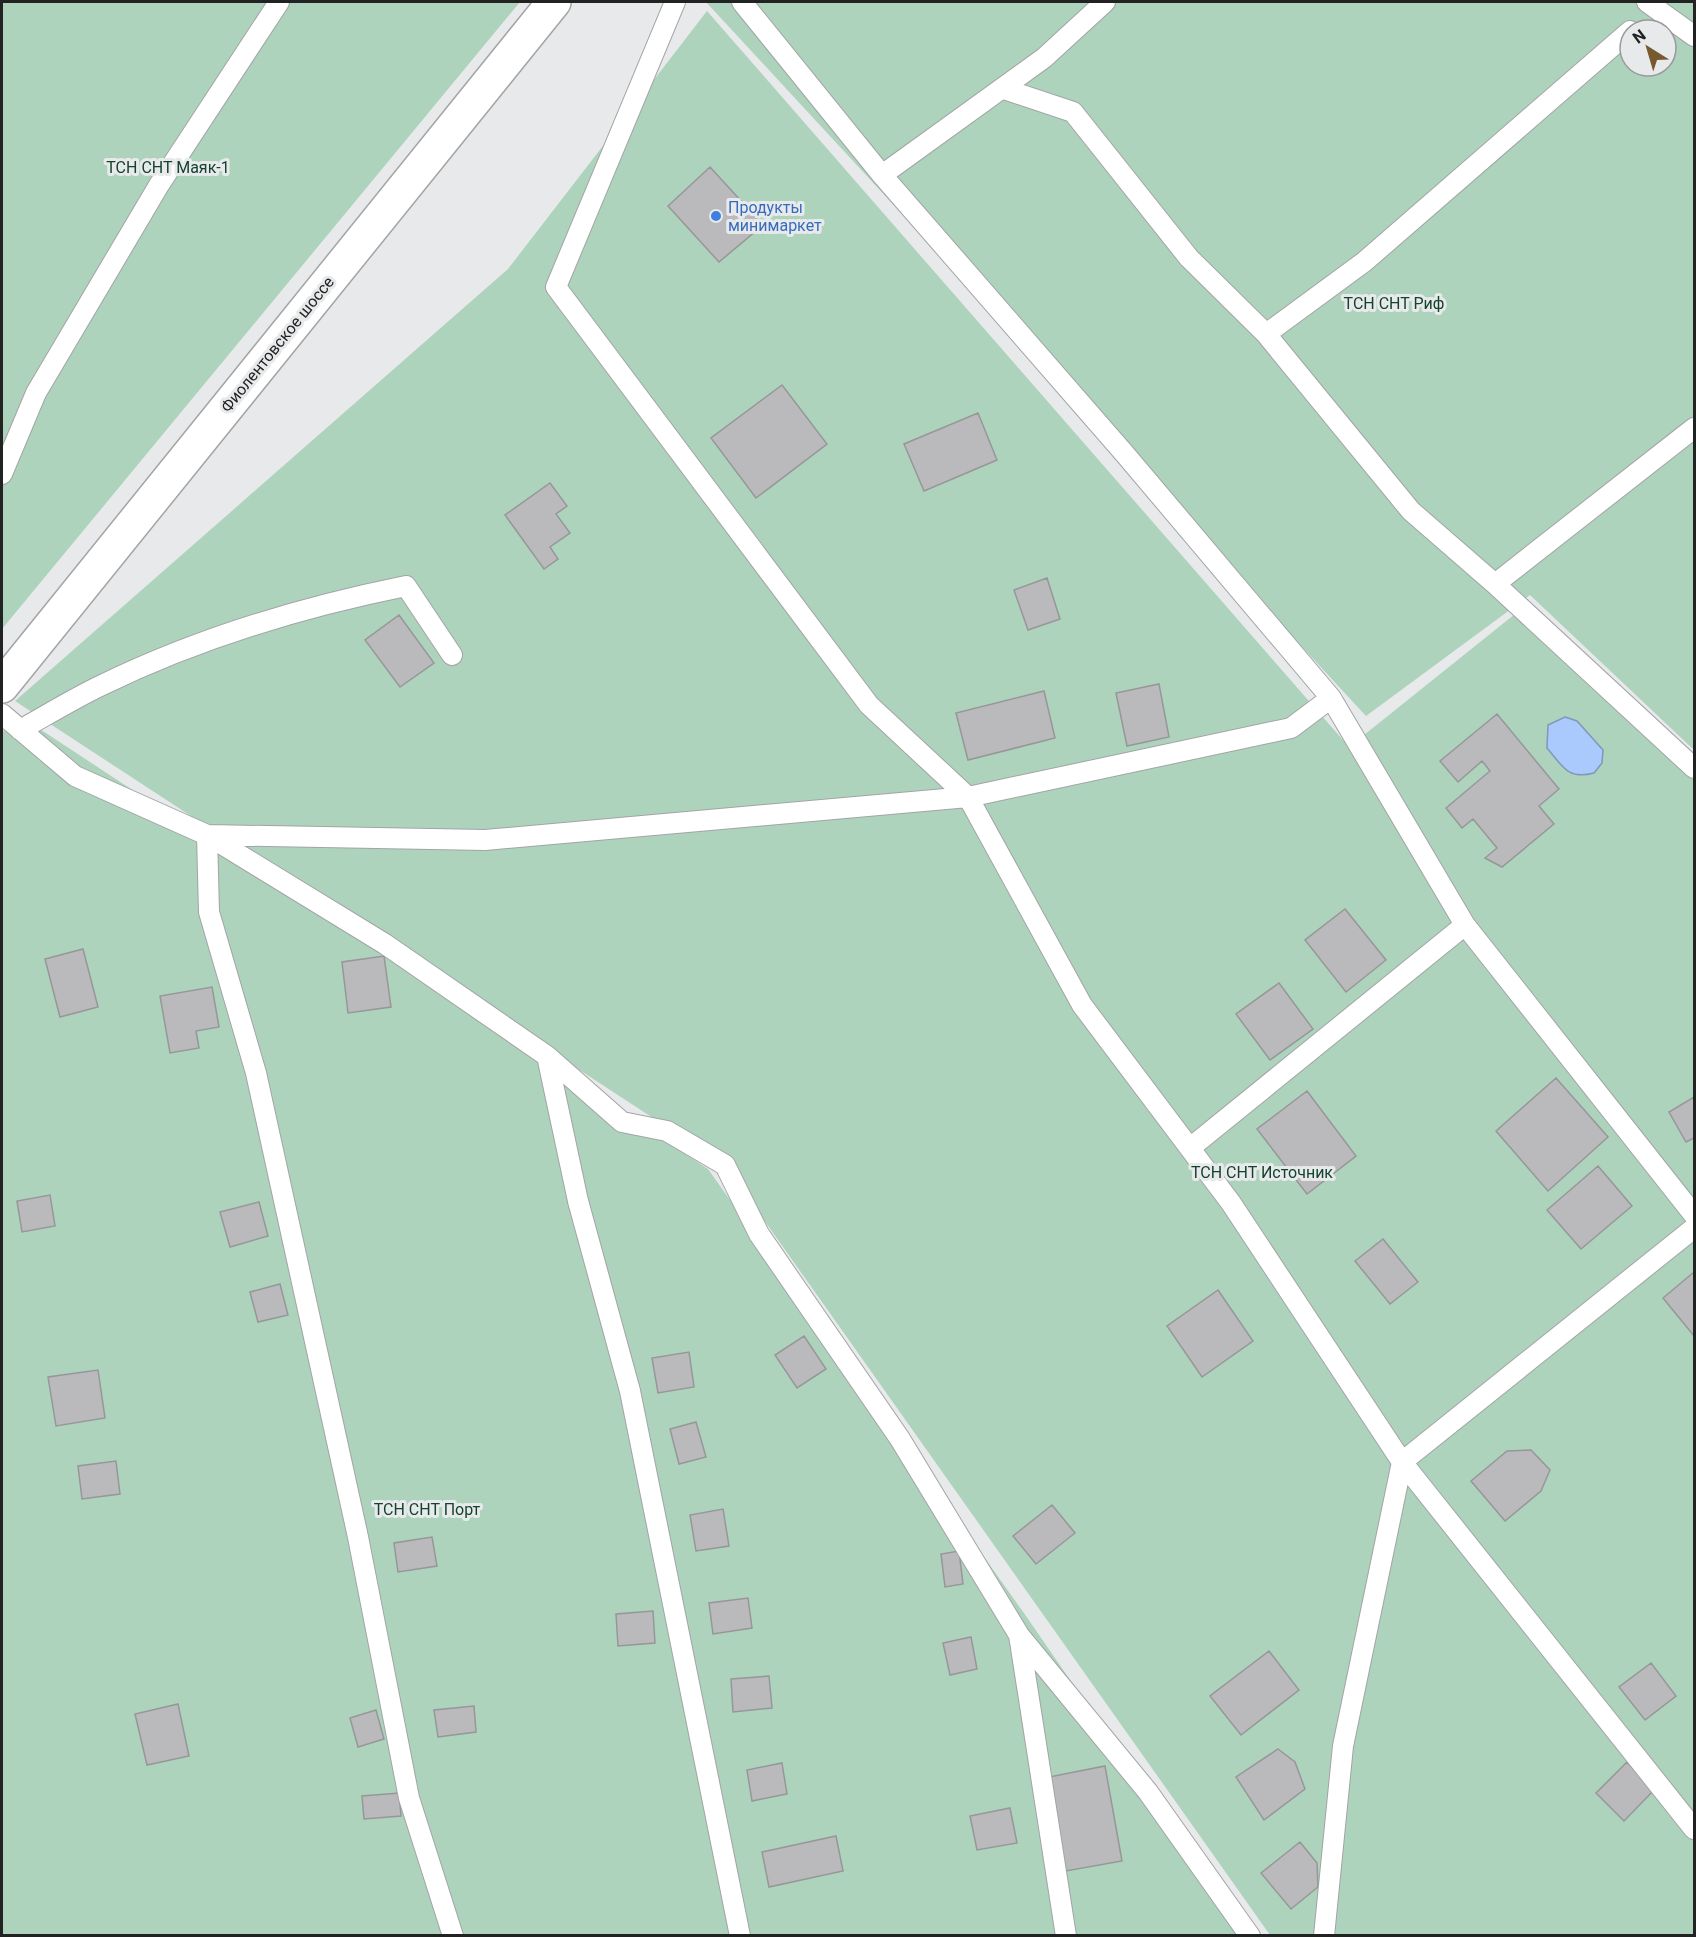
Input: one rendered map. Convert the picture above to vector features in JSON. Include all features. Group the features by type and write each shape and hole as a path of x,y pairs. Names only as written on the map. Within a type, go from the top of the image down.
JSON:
{"main road":[{"name":"Фиолентовское шоссе","path":"2,686 554,2"}],"lane":[{"path":"2,474 36,393 159,185 279,2"},
{"path":"675,2 556,287 869,705 968,797 1082,1005 1231,1203 1402,1462 1695,1829"},
{"path":"742,2 882,175 1124,453 1331,698 1465,925 1695,1215"},
{"path":"882,175 1044,58 1105,2"},
{"path":"1640,18 1651,5 1695,36"},
{"path":"1266,334 1365,262 1618,41"},
{"path":"1004,89 1073,112 1189,258 1266,334 1411,511 1695,768"},
{"path":"1495,585 1695,428"},
{"path":"20,730 101,685 206,642 334,601 406,586 452,655"},
{"path":"207,835 485,840 968,797 1291,728 1331,698"},
{"path":"2,714 75,776 207,835 385,944 547,1056 622,1122 667,1131 725,1165 759,1234 900,1439 1019,1635 1148,1792 1250,1935"},
{"path":"207,835 209,912 256,1073 358,1537 409,1798 453,1935"},
{"path":"1190,1148 1465,925"},
{"path":"547,1056 578,1201 630,1391 741,1935"},
{"path":"1324,1935 1343,1746 1402,1462 1695,1228"},
{"path":"1019,1635 1066,1935"}],"green space":[{"name":"ТСН СНТ Маяк-1","path":"2,2 520,2 2,629"},
{"name":"ТСН СНТ Риф","path":"706,2 1694,2 1694,750 1530,595 1366,716"},
{"name":"ТСН СНТ Источник","path":"707,11 1349,747 1520,610 1694,768 1694,1935 1270,1935 725,1165 15,701 508,269"},
{"name":"ТСН СНТ Порт","path":"14,712 708,1169 1026,1616 1246,1935 2,1936 2,734"}],"water":[{"path":"1565,717 1577,721 1603,750 1602,763 1594,773 1578,775 1572,773 1562,766 1547,748 1548,725"}],"building":[{"name":"Продукты минимаркет","path":"710,167 763,225 719,262 668,206"},
{"path":"782,385 827,444 756,498 711,438"},
{"path":"978,413 997,460 924,491 904,444"},
{"path":"550,483 567,506 556,514 570,533 550,547 558,559 544,569 505,515"},
{"path":"1047,578 1060,619 1028,630 1014,590"},
{"path":"399,615 434,663 400,687 365,640"},
{"path":"1159,684 1169,737 1127,746 1116,693"},
{"path":"1044,691 1055,738 968,760 956,713"},
{"path":"1497,714 1559,789 1539,806 1554,824 1502,867 1485,858 1497,848 1473,819 1462,828 1446,808 1490,771 1482,761 1458,782 1440,761"},
{"path":"1345,909 1386,960 1346,992 1305,940"},
{"path":"83,949 98,1007 60,1017 45,959"},
{"path":"384,956 391,1007 348,1013 342,962"},
{"path":"1279,983 1313,1029 1270,1060 1236,1014"},
{"path":"212,987 219,1027 196,1031 199,1048 170,1053 160,996"},
{"path":"1556,1078 1608,1137 1548,1191 1496,1131"},
{"path":"1307,1091 1356,1156 1307,1194 1257,1129"},
{"path":"1694,1097 1694,1138 1686,1142 1669,1112"},
{"path":"1598,1166 1632,1206 1581,1249 1547,1210"},
{"path":"50,1195 55,1226 22,1232 17,1201"},
{"path":"259,1202 268,1236 230,1247 220,1212"},
{"path":"1383,1239 1418,1282 1390,1304 1355,1261"},
{"path":"1694,1272 1694,1336 1663,1298"},
{"path":"280,1284 288,1315 258,1322 250,1292"},
{"path":"1218,1290 1253,1341 1202,1377 1167,1326"},
{"path":"804,1336 826,1369 797,1388 775,1355"},
{"path":"689,1352 694,1387 658,1393 652,1358"},
{"path":"98,1370 105,1418 56,1426 48,1377"},
{"path":"696,1422 706,1457 679,1464 670,1429"},
{"path":"1531,1450 1550,1470 1541,1491 1505,1521 1471,1481 1507,1451"},
{"path":"116,1461 120,1494 82,1499 78,1466"},
{"path":"1052,1505 1075,1533 1036,1564 1013,1536"},
{"path":"723,1509 729,1546 696,1551 690,1515"},
{"path":"432,1537 437,1566 398,1572 394,1543"},
{"path":"959,1551 963,1584 945,1587 941,1554"},
{"path":"748,1598 752,1628 713,1634 709,1603"},
{"path":"653,1611 655,1643 618,1646 616,1614"},
{"path":"971,1637 977,1669 950,1675 943,1643"},
{"path":"1269,1651 1299,1690 1241,1735 1210,1696"},
{"path":"1651,1663 1676,1696 1645,1720 1619,1687"},
{"path":"769,1676 772,1708 733,1712 731,1679"},
{"path":"178,1704 189,1756 147,1765 135,1714"},
{"path":"474,1706 476,1732 438,1737 434,1710"},
{"path":"376,1710 384,1739 358,1747 350,1718"},
{"path":"1278,1749 1295,1762 1305,1789 1264,1820 1236,1777"},
{"path":"1627,1762 1654,1790 1624,1821 1596,1793"},
{"path":"782,1763 787,1794 752,1801 747,1770"},
{"path":"1105,1766 1122,1861 1066,1871 1049,1777"},
{"path":"399,1793 401,1816 364,1819 362,1796"},
{"path":"1010,1808 1017,1843 977,1850 970,1816"},
{"path":"836,1836 843,1871 769,1887 762,1852"},
{"path":"1300,1842 1317,1863 1318,1887 1291,1909 1261,1873"}],"place":[{"name":"Продукты минимаркет","path":"716,216"}]}
